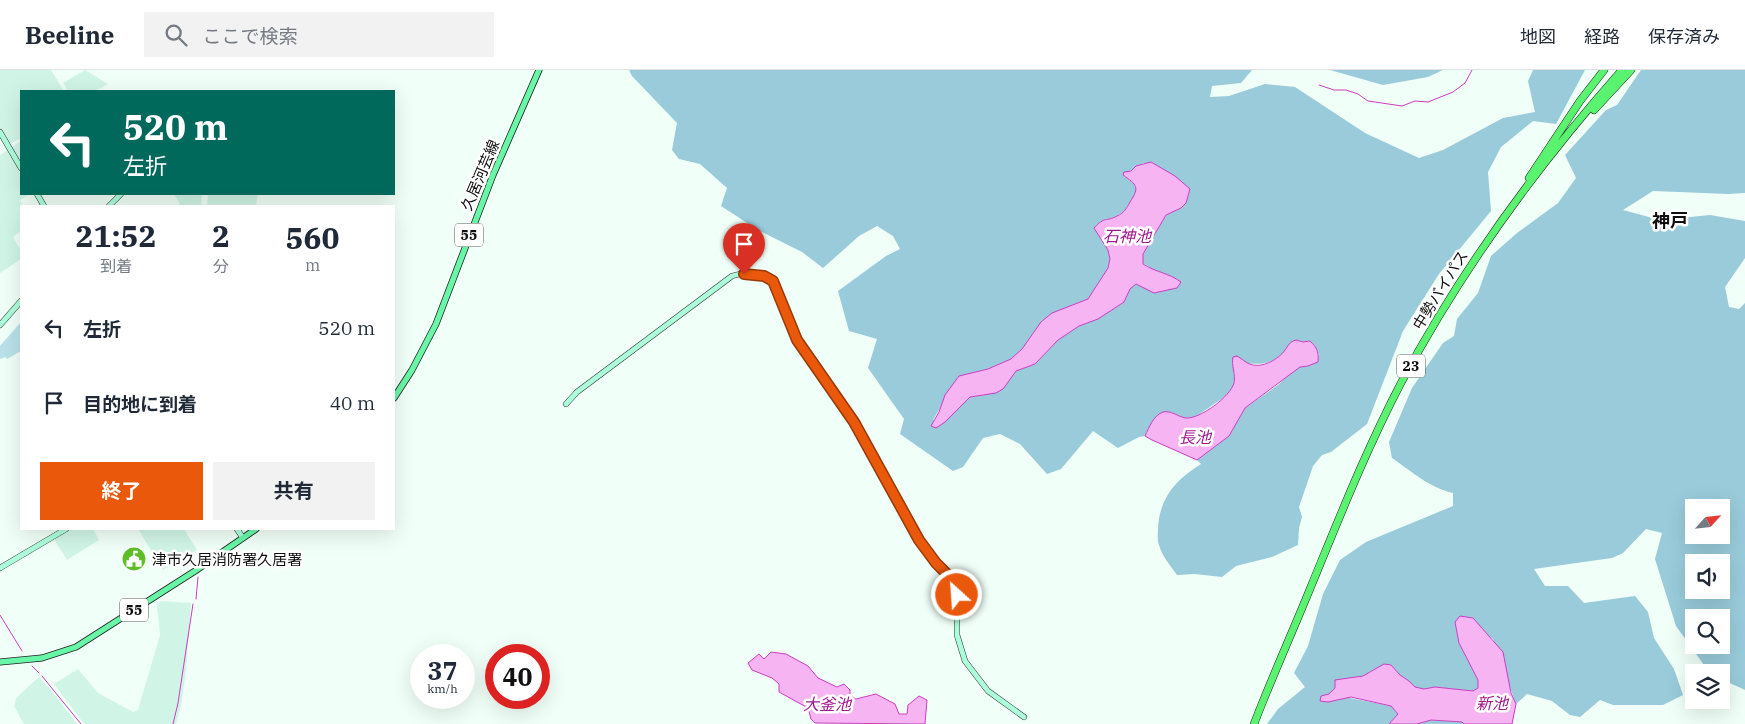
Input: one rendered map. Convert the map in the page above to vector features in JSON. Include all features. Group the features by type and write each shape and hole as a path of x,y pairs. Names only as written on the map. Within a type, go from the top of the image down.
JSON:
{"highway":[{"path":"1507,212 1580,100 1604,70"},
{"name":"中勢バイパス","path":"1255,724 1333,531 1372,442 1402,383 1448,302 1507,212 1622,70"},
{"path":"1558,148 1631,70"}],"main road":[{"name":"久居河芸線","path":"395,396 412,370 436,324 493,174 539,70"},
{"name":"55","path":"0,662 42,658 64,652 76,646 154,598 255,530"}],"street":[{"path":"0,132 20,166"},
{"path":"111,205 119,195"},
{"path":"566,404 577,392 732,276 744,274 769,278 775,285 797,340 854,422 926,552 954,582 957,595 957,635 965,661 988,692 1024,717"},
{"path":"0,325 20,302"},
{"path":"0,568 64,530"},
{"path":"238,530 243,538"}],"green space":[{"path":"0,70 51,70 63,90 20,90 20,139 10,144 0,127"},
{"path":"85,70 108,84 98,90 67,90 63,83"},
{"path":"20,142 20,161 12,147"},
{"path":"8,150 20,171 20,195 28,195 20,200 22,205 20,205 20,232 13,237 20,249 20,260 0,273 0,155"},
{"path":"175,195 202,195 201,205 178,205 180,204"},
{"path":"208,195 258,195 256,205 207,205"},
{"path":"68,530 94,530 99,540 67,560 54,539"},
{"path":"139,530 185,530 197,550 163,570"},
{"path":"161,601 191,603 186,670 181,706 176,724 84,724 54,684 78,669 98,693 133,712 138,710 160,635 157,604"},
{"path":"39,677 77,724 24,724 14,706 16,698"}],"shaded area":[{"path":"629,70 1252,70 1241,83 1212,86 1210,97 1229,96 1265,84 1295,87 1365,133 1419,158 1443,150 1503,118 1535,112 1528,81 1533,70 1585,70 1556,124 1533,121 1501,147 1488,172 1491,211 1439,274 1403,331 1367,424 1331,452 1322,455 1313,466 1299,507 1302,517 1298,545 1272,557 1236,566 1222,577 1195,574 1177,575 1164,557 1158,543 1161,508 1176,484 1201,464 1197,460 1229,436 1245,408 1300,367 1308,366 1319,355 1315,346 1310,341 1296,340 1276,358 1264,363 1251,364 1232,360 1234,383 1229,393 1196,416 1186,418 1164,412 1155,419 1145,436 1139,437 1118,448 1093,431 1061,469 1047,474 1020,444 1000,434 983,438 963,467 953,471 900,434 904,419 868,368 877,339 849,331 838,291 886,256 900,249 893,236 877,226 859,236 823,268 802,252 758,230 721,206 727,188 700,164 679,159 672,150 677,123 632,76","holes":["1144,163 1190,189 1186,203 1181,208 1166,215 1143,254 1143,263 1153,270 1164,273 1145,288 1136,283 1130,288 1124,302 1098,319 1079,326 1058,340 1035,364 1016,371 1003,388 970,397 945,422 933,420 959,376 988,369 1011,359 1022,349 1041,322 1053,313 1088,299 1108,268 1110,259 1108,250 1094,228 1103,220 1115,217 1123,212 1135,197 1137,191 1135,185 1123,175"]},
{"path":"1330,70 1443,70 1428,77 1383,85"},
{"path":"1641,70 1745,70 1745,193 1653,191 1623,210 1660,220 1710,215 1745,221 1745,258 1725,287 1729,307 1739,309 1745,303 1745,690 1730,683 1730,664 1703,664 1696,654 1730,654 1730,609 1685,609 1685,639 1676,626 1655,559 1662,533 1646,529 1623,553 1612,558 1534,569 1545,586 1568,586 1584,603 1635,596 1648,612 1654,638 1674,669 1683,695 1663,705 1613,705 1600,700 1580,717 1570,715 1552,701 1527,694 1516,704 1493,639 1482,631 1473,619 1455,622 1459,643 1478,680 1478,688 1473,691 1415,687 1391,665 1373,670 1363,676 1352,678 1329,694 1391,706 1398,714 1389,724 1267,724 1278,709 1305,687 1294,673 1308,646 1323,594 1340,560 1366,542 1453,506 1453,493 1429,483 1392,458 1389,442 1412,388 1443,343 1454,336 1457,319 1478,293 1491,256 1517,233 1558,203 1576,178 1565,155 1606,110 1617,105"},
{"path":"20,323 20,352 7,359 5,357 0,359 0,346"},
{"path":"1431,720 1462,722 1464,724 1417,724"}],"water":[{"name":"石神池","path":"1151,162 1175,176 1190,189 1186,203 1181,208 1166,215 1143,254 1143,264 1181,282 1177,288 1154,293 1136,284 1130,289 1124,302 1098,319 1079,326 1058,340 1035,364 1016,371 1003,389 996,393 970,397 945,422 936,428 931,426 939,412 945,395 959,376 988,369 1011,359 1022,349 1041,322 1052,313 1088,299 1108,268 1110,259 1108,250 1094,228 1103,221 1122,213 1133,197 1136,187 1123,175 1124,172"},
{"name":"長池","path":"1296,340 1310,341 1312,343 1317,350 1318,362 1300,367 1245,408 1229,436 1197,460 1145,436 1154,419 1163,412 1169,412 1186,418 1192,417 1214,406 1227,395 1234,383 1233,357 1237,356 1255,365 1265,364 1279,357 1290,343"},
{"name":"新池","path":"1460,616 1473,618 1503,652 1511,693 1516,704 1512,724 1464,724 1462,722 1431,720 1417,724 1389,724 1398,714 1391,706 1351,697 1328,702 1320,701 1321,696 1329,694 1335,688 1335,680 1363,676 1384,664 1391,665 1415,687 1473,691 1478,688 1478,680 1459,643 1455,622"},
{"name":"大釜池","path":"771,652 786,654 808,666 818,678 837,687 844,684 850,690 850,696 856,699 876,694 895,704 899,714 907,714 908,705 919,696 927,700 925,724 815,723 811,719 808,708 779,692 779,684 772,678 752,670 748,663 759,654 764,659"}],"waterway":[{"path":"1319,85 1334,90 1346,90 1358,94 1368,101 1402,106 1415,101 1428,102 1453,92 1465,83 1472,70"},
{"path":"196,599 198,577"},
{"path":"173,724 193,604"},
{"path":"0,615 22,651"},
{"path":"32,666 39,673"},
{"path":"42,676 81,724"}],"place":[{"name":"津市久居消防署久居署","path":"134,559"}],"district":[{"name":"神戸","path":"1670,220"}],"route":[{"path":"744,274 764,276 773,281 794,336 854,422 926,552 951,578 957,595"}]}
